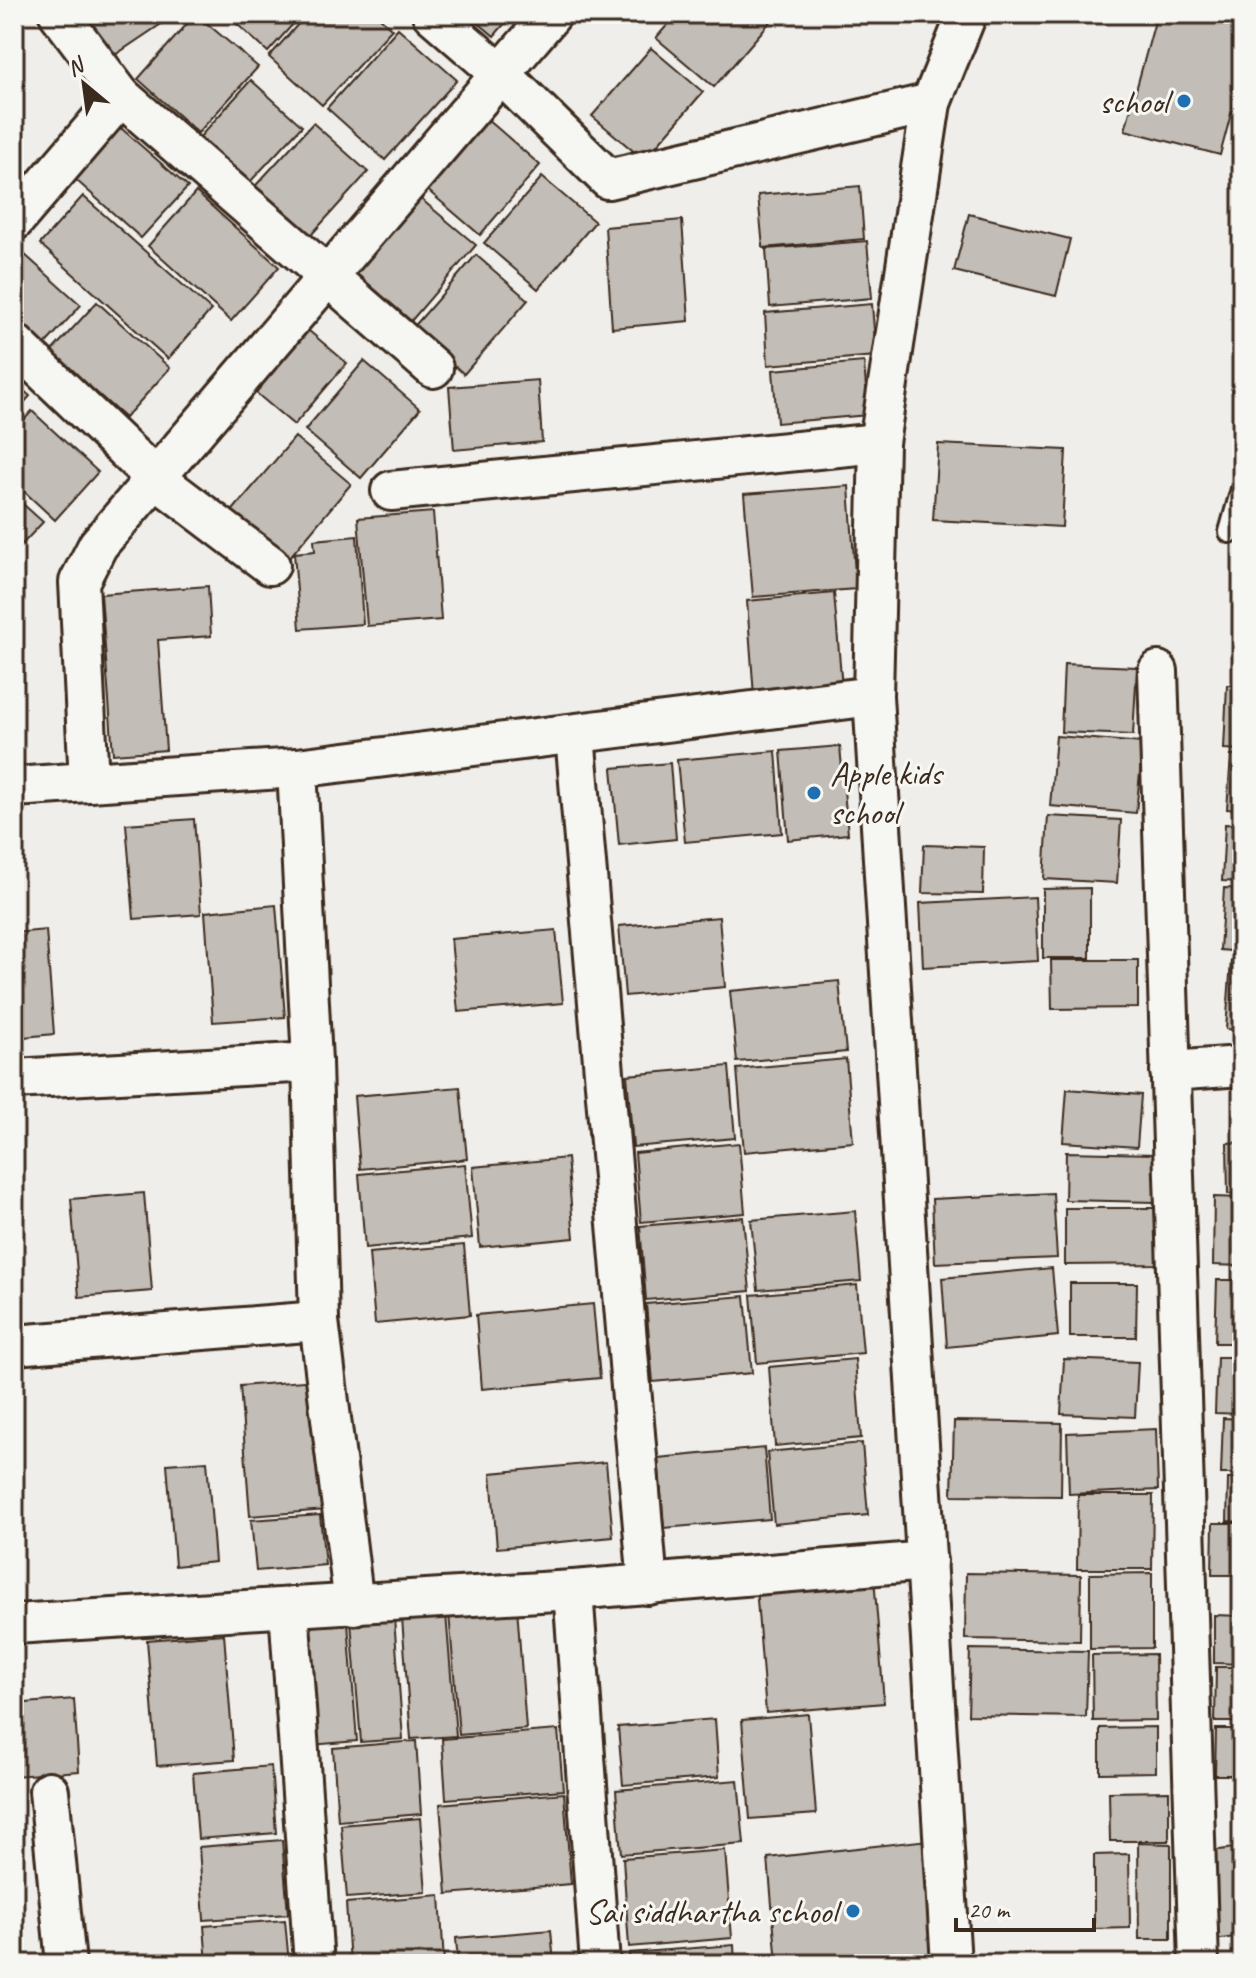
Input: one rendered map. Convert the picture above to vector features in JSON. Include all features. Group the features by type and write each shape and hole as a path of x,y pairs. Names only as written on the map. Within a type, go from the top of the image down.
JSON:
{"street":[{"path":"59,14 121,96 324,277 433,368"},
{"path":"432,14 500,73 608,179 931,103"},
{"path":"89,782 79,582 98,545 552,14"},
{"path":"951,1964 873,696 879,443 931,103 967,14"},
{"path":"14,221 121,96"},
{"path":"14,343 155,478 270,565"},
{"path":"391,491 879,443"},
{"path":"1158,671 1199,1964"},
{"path":"14,787 297,768 873,696"},
{"path":"575,735 648,1585"},
{"path":"297,768 312,1062 319,1321 354,1605"},
{"path":"14,1079 312,1062"},
{"path":"1170,1071 1242,1066"},
{"path":"14,1345 319,1321"},
{"path":"14,1624 648,1585 927,1561"},
{"path":"573,1590 600,1964"},
{"path":"289,1609 314,1964"},
{"path":"49,1791 66,1964"}],"lane":[{"path":"1230,532 1242,489"}],"building":[{"path":"83,14 176,14 112,57"},
{"path":"196,14 258,67 198,133 138,79"},
{"path":"226,14 302,14 268,52"},
{"path":"307,14 376,14 392,29 322,105 269,57"},
{"path":"468,14 513,14 494,36"},
{"path":"677,14 777,14 714,87 656,38"},
{"name":"school","path":"1157,14 1242,14 1242,73 1220,155 1125,130"},
{"path":"398,28 457,80 385,160 327,108"},
{"path":"651,48 703,92 644,160 592,116"},
{"path":"251,80 302,126 248,184 198,139"},
{"path":"486,118 540,165 480,235 425,188"},
{"path":"113,121 188,187 141,238 67,172"},
{"path":"313,123 368,172 302,245 247,195"},
{"path":"542,177 595,222 538,289 484,243"},
{"path":"860,186 864,239 763,248 758,195"},
{"path":"196,192 279,267 231,321 148,246"},
{"path":"415,194 476,245 411,321 350,268"},
{"path":"83,196 211,310 168,359 40,244"},
{"path":"969,214 1070,239 1056,296 954,271"},
{"path":"682,220 689,321 612,328 605,227"},
{"path":"867,241 872,298 770,307 766,249"},
{"path":"14,245 81,305 39,351 14,328"},
{"path":"476,255 528,300 464,374 412,329"},
{"path":"97,302 170,368 125,418 51,352"},
{"path":"872,304 876,356 768,365 765,313"},
{"path":"302,325 347,363 294,425 249,387"},
{"path":"364,361 420,409 361,478 305,430"},
{"path":"864,362 868,415 777,423 773,370"},
{"path":"538,380 542,442 454,450 449,387"},
{"path":"14,382 30,396 14,414"},
{"path":"32,411 98,472 55,520 14,482 14,431"},
{"path":"295,437 351,484 284,564 228,516"},
{"path":"938,444 1066,450 1062,527 933,520"},
{"path":"849,486 856,589 753,597 744,494"},
{"path":"14,496 43,522 14,553"},
{"path":"433,512 441,620 367,626 358,518"},
{"path":"357,536 363,624 300,629 294,553 315,551 314,540"},
{"path":"208,586 211,636 158,640 166,750 113,754 101,594"},
{"path":"834,593 842,688 754,696 747,601"},
{"path":"1064,664 1137,667 1133,735 1061,732"},
{"path":"1227,685 1242,686 1242,750 1224,749"},
{"path":"1056,736 1143,743 1136,813 1050,806"},
{"name":"Apple kids school","path":"840,746 848,834 788,840 781,751"},
{"path":"776,751 782,833 685,842 677,760"},
{"path":"1231,755 1242,755 1242,810 1227,809"},
{"path":"670,763 676,839 619,845 612,768"},
{"path":"1048,816 1121,820 1117,883 1044,879"},
{"path":"194,819 201,914 134,919 126,824"},
{"path":"1225,824 1242,825 1242,882 1222,881"},
{"path":"924,845 984,847 983,894 922,893"},
{"path":"1090,888 1090,958 1043,958 1043,889"},
{"path":"1224,888 1242,889 1242,952 1220,950"},
{"path":"1035,897 1038,961 923,967 920,903"},
{"path":"276,905 285,1017 213,1022 205,912"},
{"path":"719,917 725,987 625,996 619,926"},
{"path":"46,930 54,1034 14,1038 14,933"},
{"path":"556,930 563,1003 458,1012 451,939"},
{"path":"1051,960 1138,960 1138,1008 1052,1009"},
{"path":"1231,961 1242,962 1242,1030 1226,1029"},
{"path":"839,981 846,1052 737,1062 730,991"},
{"path":"846,1059 853,1142 744,1152 737,1069"},
{"path":"729,1066 735,1138 633,1147 627,1075"},
{"path":"460,1087 467,1159 360,1169 354,1096"},
{"path":"1067,1089 1141,1095 1137,1147 1063,1142"},
{"path":"1242,1142 1242,1193 1228,1194 1227,1143"},
{"path":"739,1143 745,1213 641,1222 635,1153"},
{"path":"1066,1152 1156,1154 1155,1202 1065,1200"},
{"path":"567,1158 574,1238 480,1247 473,1167"},
{"path":"465,1164 472,1238 365,1248 359,1174"},
{"path":"144,1193 152,1291 79,1297 71,1199"},
{"path":"1053,1193 1057,1258 935,1263 932,1199"},
{"path":"1214,1197 1242,1198 1242,1266 1213,1265"},
{"path":"1065,1208 1161,1208 1161,1264 1065,1265"},
{"path":"855,1211 861,1281 758,1290 751,1220"},
{"path":"743,1217 750,1291 646,1300 640,1226"},
{"path":"464,1245 470,1315 375,1324 369,1253"},
{"path":"1052,1268 1058,1336 947,1347 942,1278"},
{"path":"1217,1280 1242,1280 1242,1343 1215,1343"},
{"path":"1070,1283 1137,1283 1136,1337 1070,1337"},
{"path":"857,1285 863,1353 757,1363 751,1295"},
{"path":"745,1296 752,1373 653,1382 646,1304"},
{"path":"593,1304 600,1378 482,1389 476,1315"},
{"path":"1217,1357 1242,1357 1242,1414 1215,1413"},
{"path":"855,1359 861,1438 775,1446 769,1367"},
{"path":"1064,1359 1138,1362 1135,1417 1061,1414"},
{"path":"316,1380 326,1510 250,1516 240,1386"},
{"path":"1223,1418 1242,1419 1242,1474 1221,1474"},
{"path":"954,1421 1062,1423 1061,1496 952,1495"},
{"path":"1156,1429 1158,1490 1069,1494 1067,1433"},
{"path":"862,1443 868,1515 774,1524 767,1452"},
{"path":"764,1448 770,1519 664,1528 658,1458"},
{"path":"207,1461 215,1562 175,1566 167,1464"},
{"path":"606,1462 613,1537 497,1548 491,1473"},
{"path":"1228,1479 1242,1479 1242,1522 1227,1521"},
{"path":"1078,1495 1153,1495 1152,1569 1077,1569"},
{"path":"320,1515 325,1565 256,1571 251,1520"},
{"path":"1213,1523 1242,1523 1242,1575 1212,1575"},
{"path":"966,1573 1081,1575 1080,1641 965,1639"},
{"path":"1152,1573 1152,1648 1090,1649 1090,1574"},
{"path":"874,1577 884,1703 766,1713 756,1587"},
{"path":"517,1607 526,1729 459,1735 449,1613"},
{"path":"446,1614 456,1736 411,1739 402,1618"},
{"path":"1214,1615 1242,1616 1242,1664 1214,1663"},
{"path":"394,1618 403,1739 361,1742 351,1622"},
{"path":"348,1623 357,1741 311,1745 302,1627"},
{"path":"224,1634 234,1760 157,1766 147,1640"},
{"path":"970,1649 1088,1651 1086,1717 968,1715"},
{"path":"1155,1654 1156,1720 1093,1721 1092,1655"},
{"path":"1216,1667 1242,1667 1242,1722 1215,1722"},
{"path":"74,1699 79,1771 14,1776 14,1704"},
{"path":"808,1714 816,1814 750,1819 742,1720"},
{"path":"715,1719 719,1777 623,1785 618,1727"},
{"path":"1156,1727 1156,1772 1100,1773 1100,1728"},
{"path":"1216,1729 1242,1729 1242,1775 1215,1775"},
{"path":"558,1730 563,1790 446,1799 442,1739"},
{"path":"416,1741 421,1814 338,1821 333,1748"},
{"path":"271,1766 276,1833 198,1839 193,1773"},
{"path":"738,1780 744,1844 621,1854 616,1790"},
{"path":"1169,1791 1169,1841 1110,1841 1109,1792"},
{"path":"564,1793 571,1884 447,1894 440,1804"},
{"path":"420,1818 426,1892 347,1898 341,1825"},
{"path":"282,1840 288,1914 204,1920 199,1847"},
{"name":"Sai siddhartha school","path":"928,1840 939,1964 777,1964 768,1858"},
{"path":"1138,1843 1171,1844 1171,1939 1139,1939"},
{"path":"1242,1847 1242,1936 1214,1940 1204,1852"},
{"path":"725,1850 732,1938 629,1947 623,1858"},
{"path":"1129,1854 1130,1928 1094,1929 1094,1855"},
{"path":"440,1895 444,1964 350,1964 346,1903"},
{"path":"285,1920 289,1964 207,1964 204,1926"},
{"path":"551,1930 554,1964 458,1964 456,1938"},
{"path":"734,1945 735,1964 630,1964 629,1953"}],"place":[{"name":"school","path":"1184,101"},
{"name":"Apple kids school","path":"814,793"},
{"name":"Sai siddhartha school","path":"853,1911"}]}
